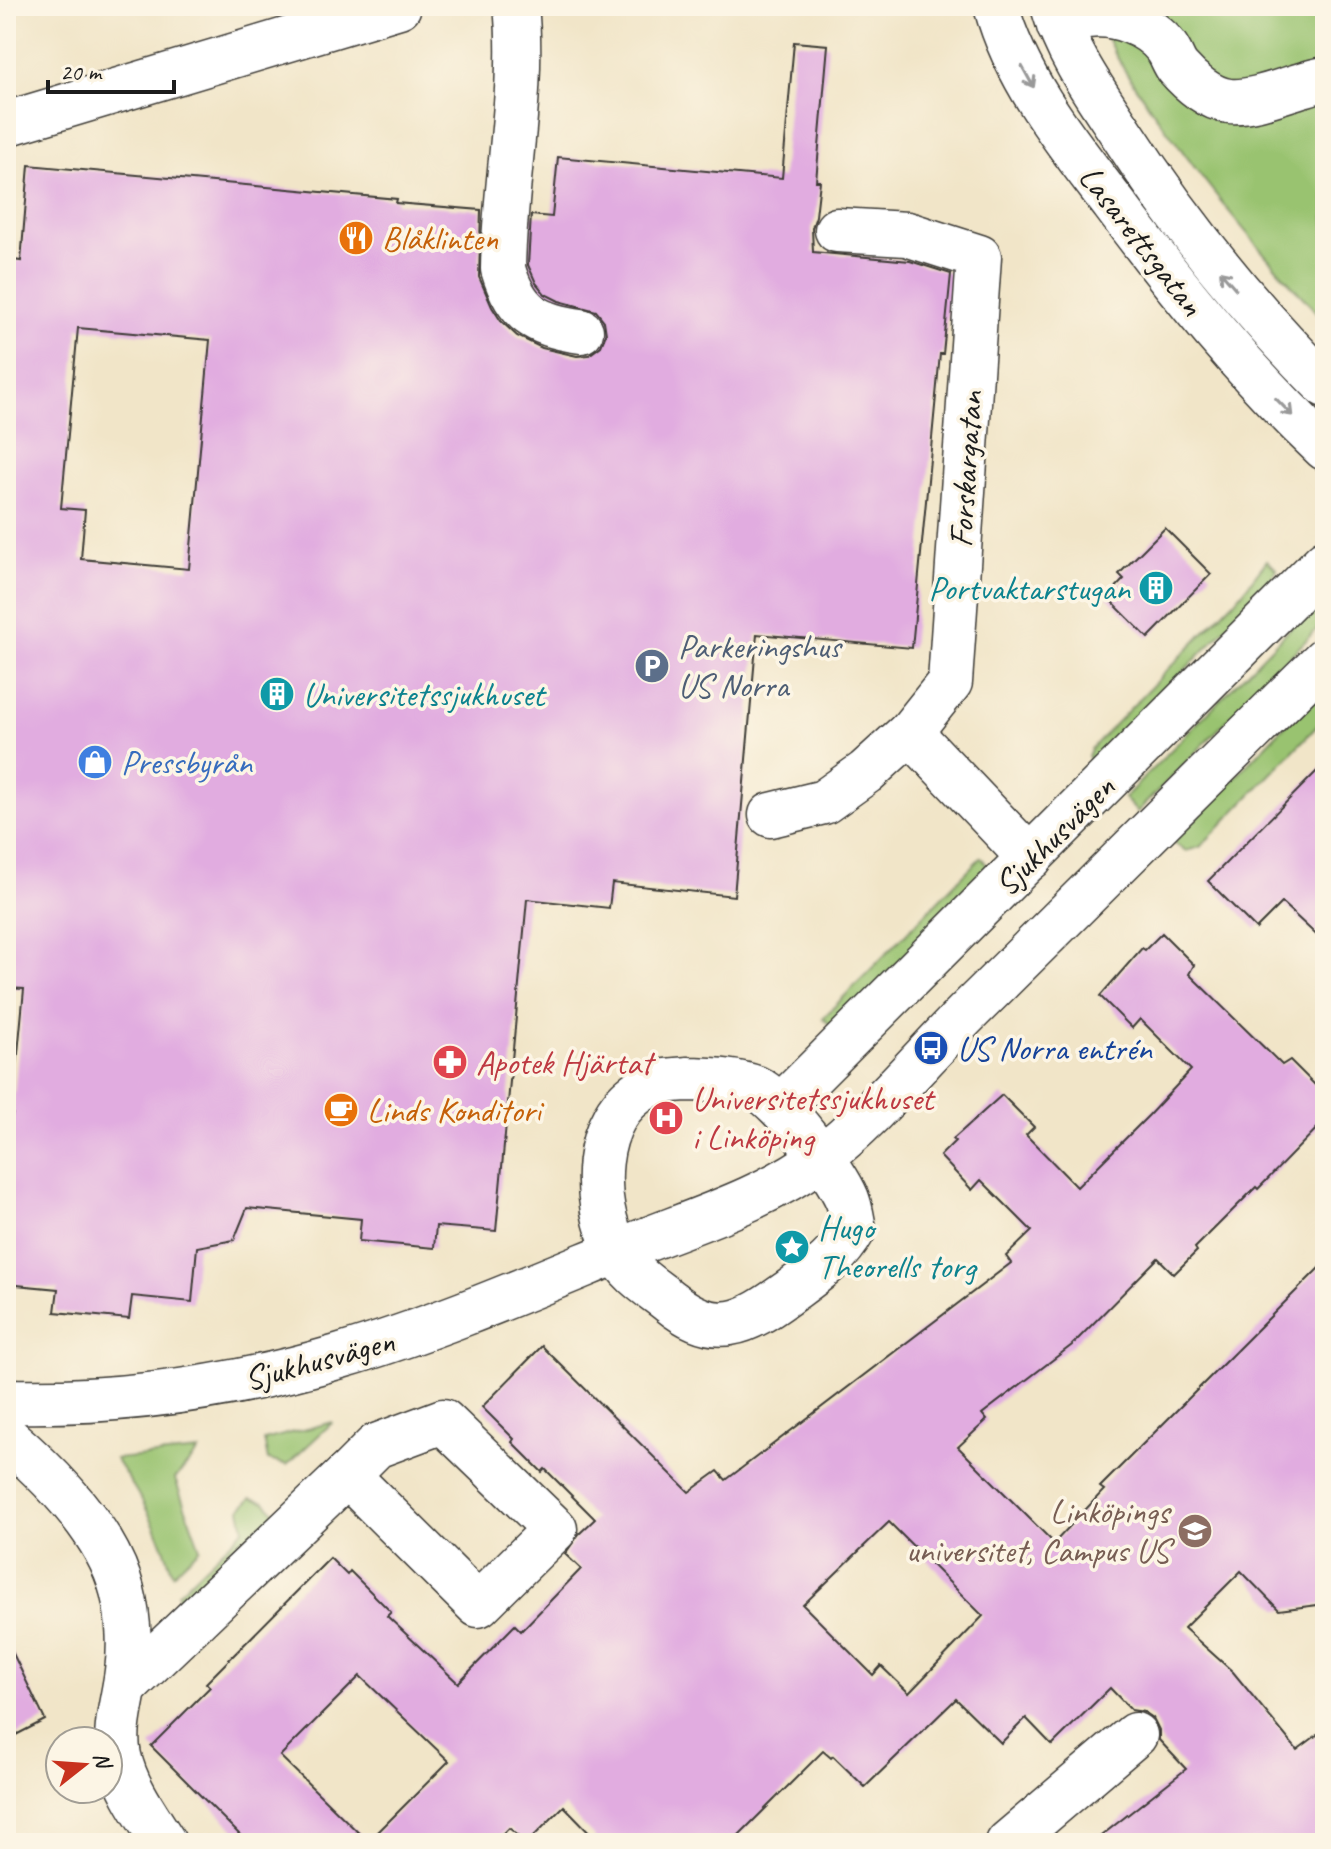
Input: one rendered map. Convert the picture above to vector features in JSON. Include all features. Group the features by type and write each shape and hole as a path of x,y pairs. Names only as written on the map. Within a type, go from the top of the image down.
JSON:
{"street":[{"path":"6,124 399,6"},
{"path":"516,6 519,26 517,73 503,269 514,298 532,316 543,324 581,331"},
{"name":"Lasarettsgatan","path":"996,6 1001,24 1029,80 1064,139 1176,286 1243,364 1325,448"},
{"path":"1056,16 1115,16 1145,28 1166,46 1176,67 1202,91 1228,101 1260,98 1299,83 1325,79"},
{"name":"Lasarettsgatan","path":"1056,16 1088,81 1135,154 1214,263 1325,385"},
{"name":"Forskargatan","path":"771,815 824,802 866,772 910,732 950,682 979,257 907,234 837,230"},
{"name":"Sjukhusvägen","path":"781,1106 1325,562"},
{"name":"Sjukhusvägen","path":"6,1401 67,1403 196,1389 265,1376 338,1357 413,1333 745,1200 820,1158 862,1120 1325,659"},
{"path":"910,732 1030,858"},
{"path":"688,1079 722,1081 757,1089 781,1106 820,1158 846,1197 854,1229 832,1261 755,1314 732,1323 701,1321 681,1311 650,1287 631,1271 617,1252 599,1192 600,1163 618,1112 646,1087 662,1081 688,1079"},
{"path":"125,1687 376,1446 443,1421 555,1529 478,1605 347,1475"},
{"path":"6,1437 30,1457 80,1514 105,1546 120,1582 128,1632 125,1687 117,1738 119,1757 136,1801 164,1843"},
{"path":"1008,1843 1135,1735"}],"green space":[{"path":"1094,6 1325,6 1325,321 1227,208 1149,106 1109,42"},
{"path":"1267,560 1277,570 1265,588 1092,765 1088,756 1091,749 1241,594"},
{"path":"1312,606 1325,621 1137,812 1124,798"},
{"path":"1325,684 1325,718 1200,847 1186,851 1173,842"},
{"path":"981,857 989,868 834,1029 823,1018"},
{"path":"333,1422 287,1465 268,1460 264,1440"},
{"path":"199,1451 175,1479 200,1548 173,1574 149,1514 115,1459"},
{"path":"251,1498 265,1502 278,1515 179,1613 178,1593 244,1529 240,1509"}],"building":[{"name":"Universitetssjukhuset","path":"794,42 828,45 816,181 820,181 812,228 813,252 910,261 951,274 943,354 940,354 912,648 757,634 734,896 612,883 609,908 527,899 496,1231 436,1226 434,1248 359,1241 361,1219 247,1208 234,1240 197,1247 192,1302 132,1296 129,1319 55,1312 58,1289 6,1284 6,1182 24,989 6,988 6,259 21,261 29,165 397,199 396,203 481,210 479,277 501,321 517,336 542,348 577,356 589,355 601,346 606,334 604,321 596,311 545,294 528,265 531,215 552,217 558,157 782,178","holes":["78,328 210,340 189,569 81,559 85,510 61,508"]},
{"name":"Portvaktarstugan","path":"1165,528 1211,574 1148,638 1107,597 1124,579 1119,574"},
{"path":"1325,763 1325,943 1282,903 1256,929 1208,881"},
{"path":"1162,933 1194,965 1189,974 1282,1065 1290,1060 1325,1095 1325,1120 1195,1248 1197,1251 1174,1274 1158,1258 1072,1345 982,1414 987,1420 958,1447 1054,1543 1104,1490 1100,1487 1325,1262 1325,1604 1279,1610 1241,1571 1184,1628 1233,1672 1297,1750 1325,1729 1325,1843 1092,1843 1186,1769 1159,1740 1159,1730 1153,1718 1144,1712 1131,1710 1110,1688 1052,1745 1026,1718 1001,1743 956,1699 865,1787 833,1756 831,1758 823,1751 731,1843 600,1843 564,1806 527,1843 509,1828 494,1843 248,1843 151,1746 210,1687 206,1683 330,1558 347,1575 350,1571 391,1612 387,1616 458,1683 515,1625 521,1631 581,1569 565,1554 595,1519 545,1469 542,1472 482,1407 542,1346 689,1492 718,1471 726,1480 1011,1263 1006,1256 1032,1231 981,1180 972,1190 940,1156 955,1141 953,1139 1002,1095 1034,1127 1026,1135 1077,1187 1149,1115 1191,1070 1140,1019 1132,1028 1100,996 1142,948 1145,950","holes":["889,1522 983,1616 909,1693 881,1666 873,1675 803,1605","360,1676 449,1761 368,1842 280,1756"]},
{"path":"6,1639 45,1720 6,1740"}],"place":[{"name":"Blåklinten","path":"356,238"},
{"name":"Portvaktarstugan","path":"1156,588"},
{"name":"Parkeringshus US Norra","path":"652,666"},
{"name":"Universitetssjukhuset","path":"277,694"},
{"name":"Pressbyrån","path":"95,762"},
{"name":"US Norra entrén","path":"931,1048"},
{"name":"Apotek Hjärtat","path":"450,1062"},
{"name":"Linds Konditori","path":"341,1110"},
{"name":"Universitetssjukhuset i Linköping","path":"666,1118"},
{"name":"Hugo Theorells torg","path":"792,1247"},
{"name":"Linköpings universitet, Campus US","path":"1195,1531"}]}
